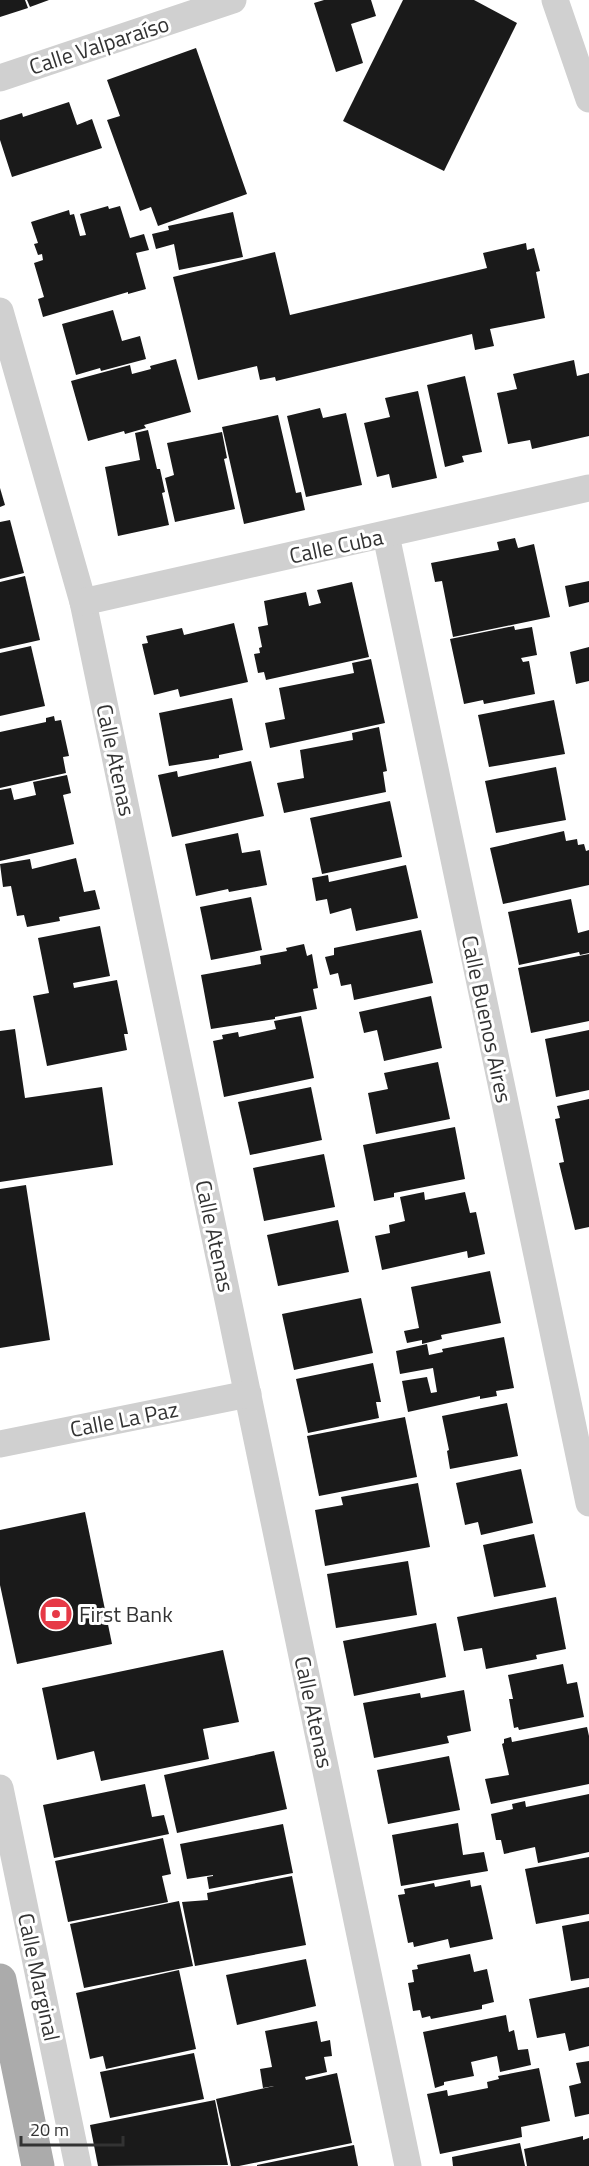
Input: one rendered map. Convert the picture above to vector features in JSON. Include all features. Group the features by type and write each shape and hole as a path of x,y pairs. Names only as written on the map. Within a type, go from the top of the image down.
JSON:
{"main road":[{"path":"0,1980 38,2166"}],"street":[{"name":"Calle Valparaíso","path":"0,78 233,0"},
{"path":"555,0 589,99"},
{"name":"Calle Atenas","path":"0,311 83,602 408,2166"},
{"name":"Calle Cuba","path":"83,602 589,488"},
{"name":"Calle Buenos Aires","path":"386,535 589,1503"},
{"name":"Calle La Paz","path":"0,1444 248,1394"},
{"name":"Calle Marginal","path":"0,1788 78,2166"}],"building":[{"path":"0,0 25,0 28,8 0,17"},
{"path":"27,0 49,0 30,7"},
{"path":"324,0 371,0 376,16 351,24 363,63 336,72 314,3"},
{"path":"403,0 474,0 517,23 444,171 343,121"},
{"path":"196,48 247,194 158,226 151,207 140,211 107,120 120,116 107,80"},
{"path":"69,102 77,125 92,119 102,148 12,177 0,140 0,120 22,113 23,117"},
{"path":"108,206 109,209 120,206 130,238 144,234 149,250 136,253 146,289 128,294 128,292 43,317 38,299 44,297 34,263 43,260 42,254 38,255 34,244 38,243 31,222 69,210 70,215 74,214 80,236 86,235 80,214"},
{"path":"233,212 243,257 179,270 174,244 156,249 152,234 169,230 168,226"},
{"path":"526,243 527,250 534,248 540,271 536,272 545,318 490,329 494,346 475,350 472,334 276,381 275,377 260,380 257,366 198,380 173,277 275,252 290,315 487,268 483,253"},
{"path":"113,310 122,341 140,336 146,359 76,375 62,324"},
{"path":"176,359 191,412 144,425 146,428 125,434 124,431 88,441 71,381 130,365 132,374"},
{"path":"574,360 577,376 589,373 589,436 532,449 530,440 508,444 497,393 517,389 513,374"},
{"path":"465,376 482,452 462,456 464,462 445,467 427,385"},
{"path":"418,391 437,478 392,488 389,474 377,477 364,423 390,417 385,398"},
{"path":"320,408 323,418 346,413 362,485 306,497 287,416"},
{"path":"278,415 296,493 301,492 305,510 244,524 222,427"},
{"path":"148,430 157,469 160,469 165,492 162,493 169,525 118,536 105,467 140,460 135,433"},
{"path":"222,432 227,458 224,459 235,509 175,522 165,478 174,475 167,443"},
{"path":"0,488 5,505 0,507"},
{"path":"10,520 24,573 0,579 0,522"},
{"path":"515,538 518,548 534,544 550,617 453,637 442,581 435,582 431,563 499,550 497,542"},
{"path":"25,576 40,640 0,649 0,582"},
{"path":"589,581 589,602 569,607 565,586"},
{"path":"352,582 369,657 266,680 264,672 258,673 254,654 260,653 259,648 262,647 258,627 268,625 264,601 306,592 309,606 321,603 317,590"},
{"path":"234,623 248,682 180,697 178,689 154,695 142,644 148,643 146,636 182,628 184,635"},
{"path":"514,626 515,630 532,627 537,655 521,658 523,662 529,661 535,694 484,704 483,700 464,704 450,639"},
{"path":"31,646 45,706 0,716 0,653"},
{"path":"589,647 589,681 576,684 570,652"},
{"path":"371,659 385,723 270,748 265,723 285,719 279,688 354,673 352,663"},
{"path":"232,698 243,750 219,755 219,758 169,766 159,713"},
{"path":"554,700 565,754 489,767 478,715"},
{"path":"54,716 55,721 61,720 69,756 63,757 66,773 0,788 0,732 46,722 46,718"},
{"path":"379,727 387,771 383,772 386,792 284,813 277,783 304,778 300,750 353,740 352,733"},
{"path":"251,761 264,816 172,837 158,775 177,771 178,777"},
{"path":"556,767 566,820 496,833 485,781"},
{"path":"67,775 71,793 63,795 74,844 0,861 0,790 11,788 14,800 36,795 33,782"},
{"path":"390,801 402,857 322,874 310,818"},
{"path":"564,831 566,841 577,839 578,845 584,844 586,851 589,850 589,885 503,904 490,848"},
{"path":"238,833 242,853 260,850 267,885 229,892 228,889 196,896 185,844"},
{"path":"76,858 84,892 95,890 100,909 59,917 60,921 27,927 24,915 17,916 11,886 3,887 0,864 30,859 32,869"},
{"path":"406,865 418,918 356,931 351,908 330,914 327,899 316,901 312,878 328,875 329,882"},
{"path":"251,897 262,950 211,960 200,907"},
{"path":"571,899 578,933 589,930 589,953 580,955 579,952 519,965 508,912"},
{"path":"100,926 110,976 73,983 74,988 117,980 128,1034 124,1034 127,1050 47,1066 33,996 49,993 38,938"},
{"path":"421,930 433,983 354,1000 351,984 341,986 338,973 330,975 325,957 334,955 334,948"},
{"path":"304,944 307,956 312,954 318,988 313,989 317,1009 275,1017 275,1019 211,1029 201,975 261,964 260,956 287,951 286,948"},
{"path":"589,954 589,1021 531,1033 518,968"},
{"path":"431,996 442,1048 384,1061 377,1030 364,1033 359,1012"},
{"path":"301,1016 314,1078 224,1097 213,1041 223,1039 222,1035 238,1032 239,1037 276,1029 274,1021"},
{"path":"15,1029 25,1098 102,1087 113,1165 0,1182 0,1031"},
{"path":"589,1030 589,1090 556,1097 545,1039"},
{"path":"438,1062 450,1119 376,1134 368,1093 388,1089 384,1073"},
{"path":"311,1087 322,1140 250,1155 238,1102"},
{"path":"589,1099 589,1227 575,1230 559,1163 564,1162 555,1119 560,1118 557,1106"},
{"path":"455,1127 465,1179 394,1193 394,1197 374,1201 363,1145"},
{"path":"324,1154 335,1207 264,1221 253,1168"},
{"path":"26,1185 50,1340 0,1348 0,1189"},
{"path":"424,1192 425,1200 465,1192 470,1213 476,1212 485,1254 468,1258 467,1251 382,1270 375,1236 390,1233 389,1225 405,1221 400,1197"},
{"path":"338,1220 349,1272 278,1286 267,1235"},
{"path":"490,1271 501,1323 441,1335 442,1339 422,1344 422,1340 407,1343 404,1331 419,1328 411,1287"},
{"path":"361,1298 373,1353 294,1370 282,1314"},
{"path":"504,1337 514,1388 496,1391 497,1396 480,1399 480,1396 408,1412 402,1381 427,1377 431,1393 437,1392 433,1368 400,1374 396,1351 427,1344 429,1355 443,1352 442,1349"},
{"path":"373,1363 381,1402 376,1402 379,1418 308,1433 296,1379"},
{"path":"507,1403 518,1456 450,1469 447,1451 449,1450 442,1416"},
{"path":"405,1417 417,1477 319,1496 307,1436"},
{"path":"521,1469 533,1523 481,1535 478,1522 465,1525 456,1483"},
{"path":"418,1483 430,1547 325,1566 315,1510 343,1505 341,1497"},
{"name":"First Bank","path":"85,1512 112,1644 17,1664 0,1585 0,1530"},
{"path":"534,1534 546,1587 494,1597 483,1545"},
{"path":"408,1561 417,1615 336,1628 327,1574"},
{"path":"556,1597 566,1649 536,1655 537,1659 486,1669 482,1648 464,1651 457,1617"},
{"path":"436,1623 446,1677 354,1696 343,1641"},
{"path":"223,1650 239,1722 203,1729 209,1759 101,1781 94,1751 57,1760 42,1688"},
{"path":"563,1664 567,1684 577,1682 584,1717 519,1730 518,1727 514,1728 509,1699 513,1699 508,1675"},
{"path":"464,1690 471,1731 447,1736 449,1743 374,1758 363,1703 420,1693 421,1698"},
{"path":"587,1727 589,1784 491,1804 485,1779 509,1775 502,1744 504,1739 511,1737 512,1742"},
{"path":"274,1751 287,1809 177,1833 164,1775"},
{"path":"449,1756 460,1810 388,1824 377,1770"},
{"path":"145,1784 152,1817 164,1815 169,1834 54,1858 43,1805"},
{"path":"589,1794 589,1852 538,1863 535,1847 504,1854 501,1840 496,1840 491,1814 513,1809 512,1804 525,1801 526,1807"},
{"path":"458,1823 463,1855 484,1852 488,1871 401,1886 392,1835"},
{"path":"283,1824 293,1873 209,1889 207,1877 213,1875 187,1879 180,1844"},
{"path":"163,1838 171,1874 162,1876 168,1902 68,1922 55,1861"},
{"path":"589,1857 589,1914 536,1924 525,1869"},
{"path":"292,1876 306,1945 195,1966 182,1902 208,1900 207,1893"},
{"path":"470,1880 471,1887 481,1885 493,1939 450,1948 448,1939 414,1947 413,1942 408,1943 398,1895 405,1894 404,1889 434,1883 435,1887"},
{"path":"179,1901 193,1966 84,1988 70,1924"},
{"path":"589,1921 589,1978 571,1981 562,1926"},
{"path":"470,1954 474,1972 487,1969 494,2002 482,2005 482,2009 431,2019 430,2016 422,2018 420,2010 413,2011 408,1983 414,1982 412,1970 418,1969 417,1965"},
{"path":"306,1959 316,2006 237,2025 226,1975"},
{"path":"179,1970 196,2049 106,2069 103,2056 90,2059 76,1993"},
{"path":"589,1987 589,2046 569,2051 565,2033 537,2038 529,1999"},
{"path":"506,2015 509,2032 514,2030 518,2050 528,2049 531,2065 500,2072 497,2056 471,2062 474,2076 444,2082 444,2085 435,2088 423,2032"},
{"path":"317,2021 321,2042 330,2040 332,2056 324,2057 327,2072 305,2077 306,2080 337,2073 352,2143 231,2166 216,2099 274,2086 263,2088 260,2069 272,2067 265,2031"},
{"path":"194,2053 204,2099 110,2118 100,2072"},
{"path":"589,2061 589,2114 575,2117 569,2086 581,2083 576,2063"},
{"path":"539,2068 550,2121 521,2127 522,2137 440,2154 427,2094 447,2090 448,2096 488,2088 487,2082 499,2079 498,2076"},
{"path":"215,2100 228,2165 98,2166 90,2125"},
{"path":"583,2136 583,2140 589,2138 589,2166 527,2166 524,2149"},
{"path":"520,2143 525,2166 453,2166 452,2157"},
{"path":"354,2145 358,2166 257,2166 257,2165"}],"place":[{"name":"First Bank","path":"56,1614"}]}
